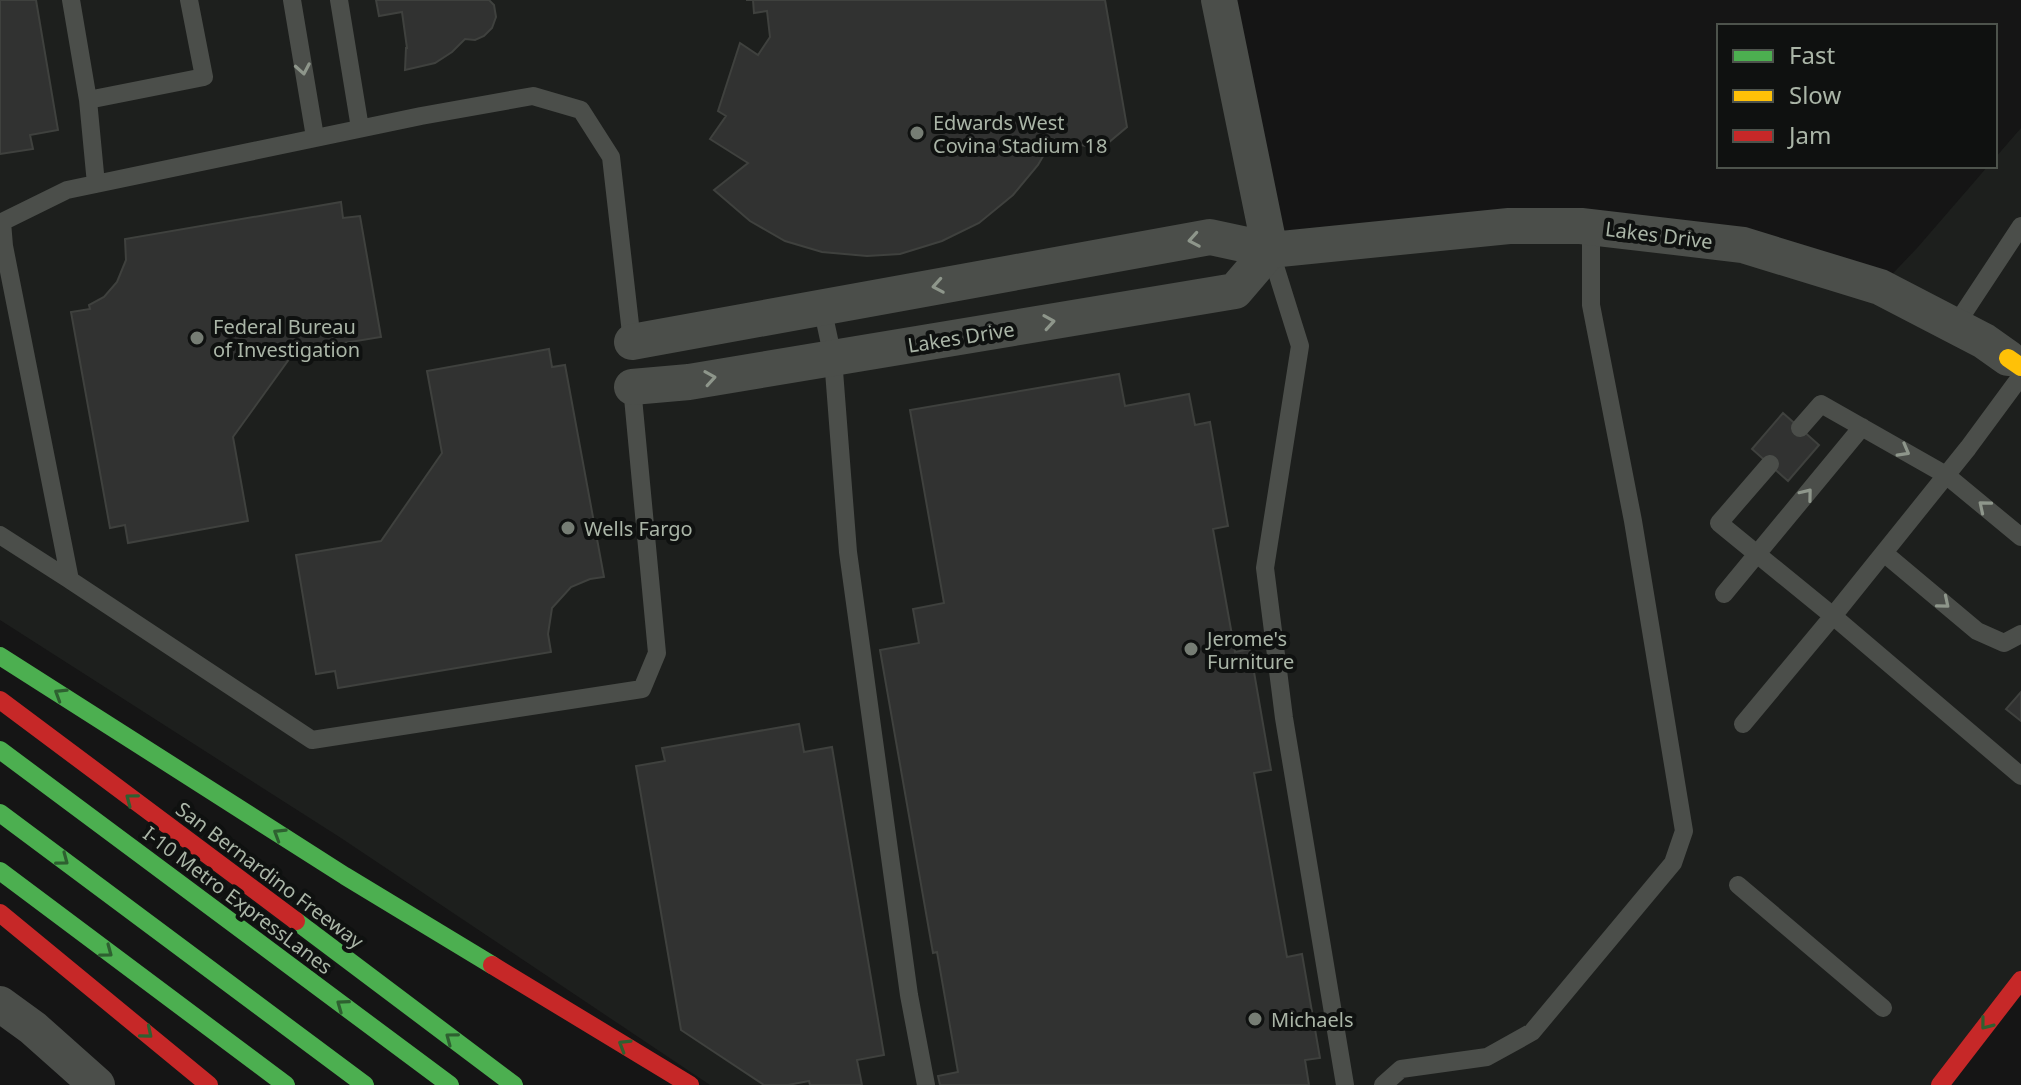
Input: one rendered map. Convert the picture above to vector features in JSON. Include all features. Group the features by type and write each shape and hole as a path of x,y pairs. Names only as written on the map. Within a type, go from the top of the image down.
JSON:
{"main road":[{"path":"0,656 345,876 690,1085"},
{"name":"San Bernardino Freeway","path":"0,700 514,1085"},
{"name":"I-10 Metro ExpressLanes","path":"0,750 450,1085"},
{"path":"0,813 365,1085"},
{"path":"0,871 286,1085"},
{"path":"345,876 506,994"},
{"path":"0,913 209,1085"},
{"path":"1940,1085 2021,980"}],"street":[{"path":"1219,0 1270,250"},
{"name":"Lakes Drive","path":"632,342 1210,237 1270,250 1509,226 1591,227 1743,245 1880,287 1984,341 2017,367"},
{"name":"Lakes Drive","path":"632,387 689,382 1235,291 1270,250"},
{"path":"0,1004 33,1028 97,1085"}],"lane":[{"path":"71,0 88,100 96,184"},
{"path":"88,100 204,77 189,0"},
{"path":"292,0 315,137"},
{"path":"339,0 360,128"},
{"path":"70,580 1,222 67,190 271,149 315,137 533,96 581,110 611,157 632,342"},
{"path":"1955,326 2021,226"},
{"path":"1383,1085 1401,1069 1487,1057 1532,1032 1673,863 1684,831 1633,521 1591,305 1591,227"},
{"path":"1270,250 1300,346 1265,568 1284,718 1345,1085"},
{"path":"822,307 833,358 848,552 909,995 926,1085"},
{"path":"1743,724 1946,475 2017,367"},
{"path":"0,535 312,740 642,689 657,653 632,387"},
{"path":"1800,428 1821,404 1946,475 2021,537"},
{"path":"1724,594 1862,427"},
{"path":"1770,464 1719,523 2021,776"},
{"path":"1884,553 1977,631 2004,643 2021,634"},
{"path":"1738,885 1883,1008"}],"shaded area":[{"path":"0,0 1219,0 1270,250 1581,226 1880,287 1986,168 1997,168 1997,156 2021,128 2021,980 1940,1085 710,1085 341,838 0,620"}],"building":[{"path":"0,0 36,0 58,130 30,135 33,149 0,154"},
{"path":"376,0 489,0 494,5 496,17 492,28 484,36 475,40 465,39 435,63 405,70 407,48 402,12 379,16"},
{"name":"Edwards West Covina Stadium 18","path":"753,0 1105,0 1127,127 1108,143 1090,147 1053,139 1038,165 1013,195 979,223 942,241 900,254 867,256 822,252 785,241 750,221 714,190 748,163 710,139 726,116 718,111 740,43 758,55 770,37 767,11 754,13"},
{"path":"341,202 343,218 360,216 381,337 295,351 233,437 248,521 128,543 125,525 110,528 71,312 90,309 89,305 104,297 117,282 126,260 125,239"},
{"path":"549,349 552,367 565,365 604,577 571,587 552,608 548,634 551,652 338,688 335,671 316,674 296,555 381,541 442,453 427,371"},
{"path":"1119,374 1125,406 1189,394 1195,425 1210,422 1228,526 1213,529 1235,652 1250,649 1271,770 1254,773 1287,957 1302,954 1320,1058 1305,1060 1309,1085 940,1085 938,1076 958,1072 937,952 933,953 880,650 919,643 913,609 944,603 910,410"},
{"path":"1783,413 1819,445 1788,481 1752,449"},
{"path":"2021,692 2021,721 2006,709"},
{"path":"799,724 804,752 832,747 884,1055 857,1060 862,1085 810,1085 809,1081 764,1085 681,1030 636,766 665,761 662,748"}],"traffic: fast":[{"path":"0,656 345,876 492,965"},
{"path":"0,750 450,1085"},
{"path":"0,813 365,1085"},
{"path":"0,871 286,1085"},
{"path":"296,921 514,1085"}],"traffic: slow":[{"path":"2008,358 2021,367"}],"traffic: jam":[{"path":"0,700 296,921"},
{"path":"0,913 209,1085"},
{"path":"492,965 690,1085"},
{"path":"1940,1085 2021,980"}],"place":[{"name":"Edwards West Covina Stadium 18","path":"917,133"},
{"name":"Federal Bureau of Investigation","path":"197,338"},
{"name":"Wells Fargo","path":"568,528"},
{"name":"Jerome's Furniture","path":"1191,649"},
{"name":"Michaels","path":"1255,1019"}]}
